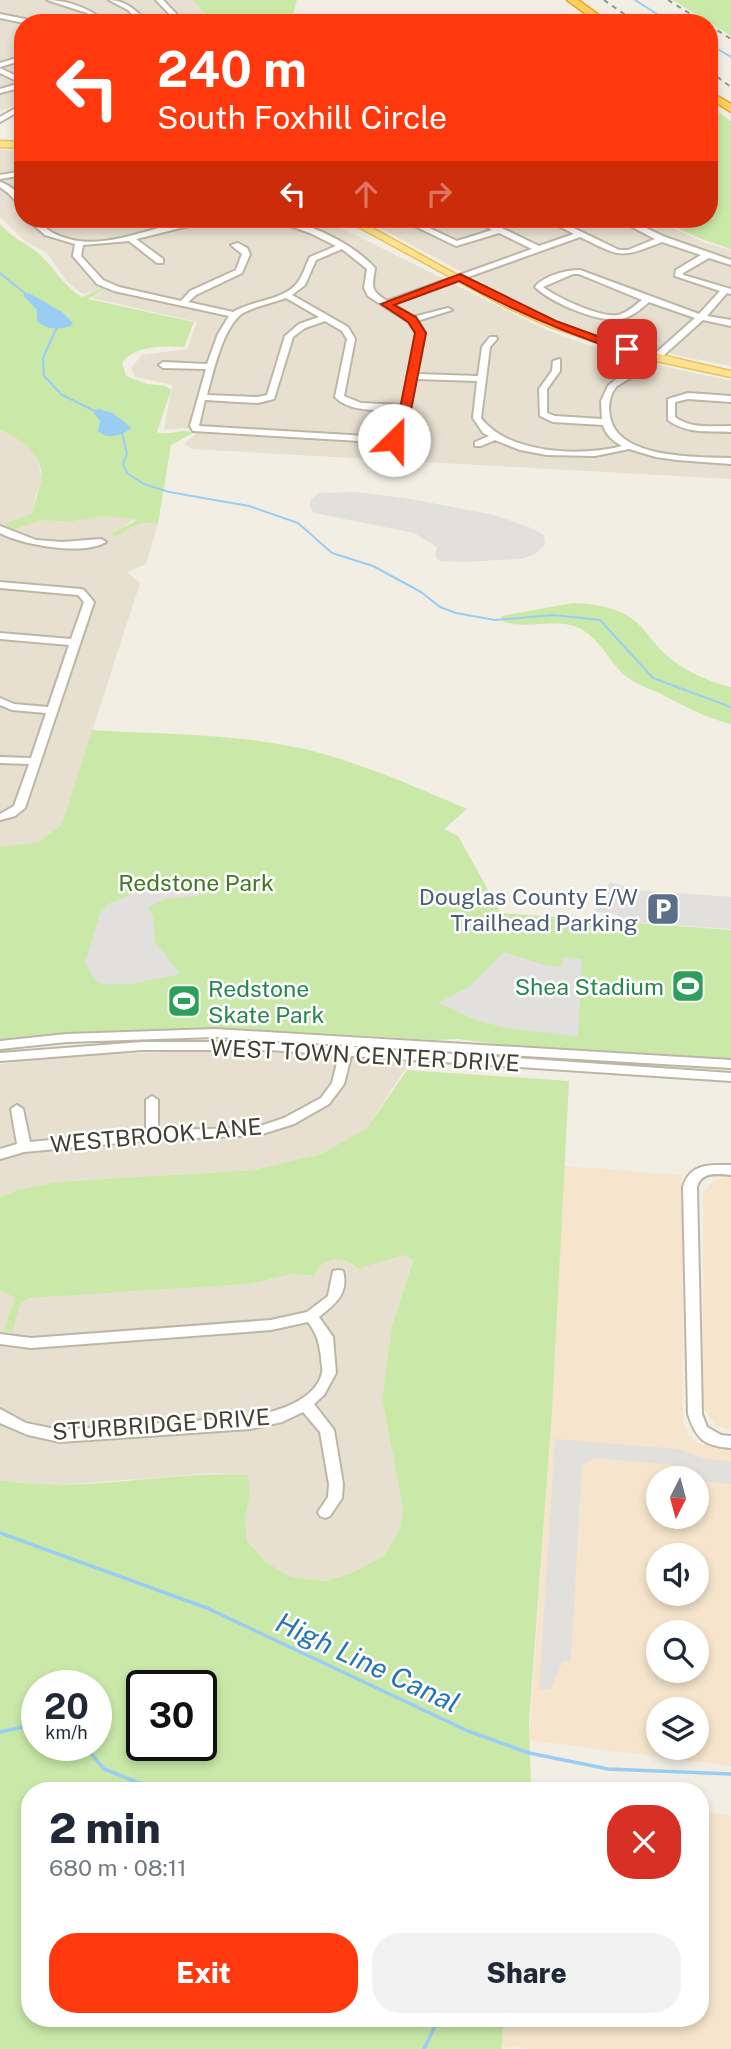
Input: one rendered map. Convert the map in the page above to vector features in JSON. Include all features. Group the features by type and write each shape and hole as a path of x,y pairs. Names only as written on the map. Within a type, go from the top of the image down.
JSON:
{"highway":[{"path":"572,0 592,14"},
{"path":"587,0 606,14"}],"main road":[{"path":"366,228 510,305 552,324 656,358 731,374"}],"street":[{"path":"50,0 92,14"},
{"path":"112,0 135,14"},
{"path":"159,0 173,14"},
{"path":"0,184 14,195"},
{"path":"41,228 45,232 79,242 106,243 132,240 165,228"},
{"path":"300,228 341,247 365,261 372,268 368,288 371,294 412,320 421,333 400,436 394,440 195,429 211,367 226,326 234,315 287,295 302,284 313,259 341,247"},
{"path":"423,228 456,244 499,230"},
{"path":"495,228 538,249"},
{"path":"568,228 612,250 624,252 662,239"},
{"path":"639,228 706,256 731,263"},
{"path":"386,304 581,234"},
{"path":"132,240 160,261"},
{"path":"79,242 77,256 100,282 117,289 234,315"},
{"path":"183,303 193,293 239,271 246,254 234,245"},
{"path":"706,256 679,272 679,276 728,291"},
{"path":"648,299 621,317 609,318 568,303 539,286 549,280 580,272 700,317 731,323"},
{"path":"371,277 384,276"},
{"path":"728,291 656,358 611,388 606,396 604,422 614,436 631,446 670,457 731,461"},
{"path":"287,295 345,329 351,339 339,397 342,401 351,405 407,408"},
{"path":"412,320 448,310"},
{"path":"202,397 258,400 271,397 289,336 302,326 326,318"},
{"path":"493,339 486,347 477,418 481,427 492,438 514,446 544,451 601,453 631,446"},
{"path":"557,361 556,370 543,389 543,414 553,419 604,422"},
{"path":"163,365 211,367"},
{"path":"414,376 481,379"},
{"path":"731,399 688,396 671,401 671,418 683,426 731,429"},
{"path":"478,444 492,438"},
{"path":"0,528 13,537 39,543 77,545 102,542"},
{"path":"0,585 82,592 89,602 19,808 0,817"},
{"path":"0,636 74,642"},
{"path":"0,701 12,707 51,710"},
{"path":"0,760 33,761"},
{"name":"WEST TOWN CENTER DRIVE","path":"0,1045 142,1034 227,1033 348,1046 731,1077"},
{"name":"WEST TOWN CENTER DRIVE","path":"0,1057 155,1045 348,1046 731,1064"},
{"name":"WESTBROOK LANE","path":"0,1154 24,1146 152,1135 254,1132 289,1121 325,1101 338,1084 348,1046"},
{"path":"152,1100 152,1135"},
{"path":"17,1109 24,1146"},
{"path":"731,1170 707,1170 698,1173 691,1180 690,1187 695,1414 701,1431 719,1441 731,1442"},
{"path":"0,1339 31,1343 258,1326 311,1316 334,1298 338,1275"},
{"name":"STURBRIDGE DRIVE","path":"0,1415 10,1423 60,1436 250,1423 282,1416 305,1404 319,1391 329,1373 326,1337 311,1316"},
{"path":"305,1404 327,1430 336,1484 335,1498 326,1512"}],"shaded area":[{"path":"0,0 193,0 205,14 14,14 14,106 0,111"},
{"path":"0,150 14,151 14,228 341,228 544,329 621,357 731,381 731,479 193,449 184,444 197,433 186,428 164,430 172,385 135,377 131,368 142,355 187,349 197,322 92,298 107,289 83,294 68,283 47,253 25,241 0,217"},
{"path":"380,228 673,228 706,243 731,250 731,366 680,356 587,331 524,305"},
{"path":"0,429 15,436 37,456 42,479 33,513 42,520 68,522 105,516 136,519 111,534 115,537 141,523 158,524 146,564 127,572 140,583 62,824 39,842 3,847 0,847"},
{"path":"356,492 411,499 494,515 534,529 544,535 545,545 534,555 521,559 439,561 435,555 437,547 414,533 324,515 313,512 310,506 311,499 320,493"},
{"name":"Douglas County E/W Trailhead Parking","path":"610,882 635,890 731,897 731,929 617,921 617,914 595,912 596,905"},
{"path":"134,886 196,887 200,896 164,899 148,908 153,916 155,942 180,974 131,984 101,984 94,979 85,962 100,914 108,904 131,895"},
{"path":"504,952 541,964 561,967 564,957 582,959 578,1037 501,1027 471,1018 439,1003 470,986"},
{"path":"254,1051 409,1063 367,1128 321,1154 253,1170 57,1182 17,1190 0,1197 0,1064 67,1056"},
{"path":"564,1166 682,1175 683,1423 688,1434 699,1444 731,1448 731,1766 684,1760 709,1760 709,1697 646,1697 646,1755 529,1740 552,1413"},
{"path":"731,1176 731,1430 717,1426 703,1408 703,1193 713,1181"},
{"path":"404,1255 413,1259 392,1326 382,1398 403,1509 400,1528 384,1556 349,1574 324,1581 291,1577 266,1562 247,1541 245,1518 250,1495 247,1475 214,1473 49,1486 0,1480 0,1291 15,1298 4,1330 21,1303 30,1298 250,1284 292,1274 313,1276 317,1266 328,1260 342,1259 358,1269"},
{"path":"555,1439 678,1449 707,1459 731,1461 731,1484 709,1482 709,1466 594,1458 582,1465 571,1661 563,1661 550,1690 539,1689"},
{"path":"709,1813 731,1815 731,2049 532,2049 502,2046 503,2027 709,2027"}],"green space":[{"path":"193,0 297,0 293,14 205,14"},
{"path":"673,0 731,0 731,36 718,28 718,14 696,14"},
{"path":"718,112 731,121 731,249 677,228 718,228"},
{"path":"0,224 45,259 69,287 82,297 103,288 106,289 88,299 194,322 184,347 143,350 128,356 122,362 126,376 147,384 166,386 171,390 157,432 193,433 171,445 158,524 141,523 115,537 110,534 136,519 105,516 68,522 42,520 12,530 4,524 33,513 41,472 40,464 30,449 0,429"},
{"path":"573,603 607,608 626,615 640,626 667,656 683,668 731,687 731,724 695,711 632,680 623,674 583,630 554,623 514,624 504,622 501,616"},
{"name":"Redstone Park","path":"92,730 211,736 299,748 363,767 467,809 444,829 458,836 501,913 731,930 731,1059 504,1045 458,1039 217,1030 109,1032 0,1041 0,847 39,842 62,824"},
{"path":"407,1070 569,1081 552,1413 529,1721 531,1782 21,1782 21,2027 503,2027 502,2049 0,2049 0,1480 62,1485 217,1474 248,1475 250,1495 245,1518 247,1541 266,1562 291,1577 324,1581 349,1574 384,1556 400,1528 403,1509 382,1398 392,1326 413,1260 404,1255 358,1269 346,1261 327,1261 314,1276 292,1274 250,1284 30,1298 21,1303 12,1332 4,1330 15,1298 0,1291 0,1197 17,1190 57,1182 253,1170 321,1154 367,1128"}],"water":[{"path":"29,293 62,312 73,323 71,326 53,328 37,321 37,310 23,295"},
{"path":"98,409 113,413 132,428 115,436 102,434 98,431 100,421 93,412"}],"waterway":[{"name":"High Line Canal","path":"635,0 657,14"},
{"name":"High Line Canal","path":"718,49 731,57"},
{"path":"0,273 27,295"},
{"path":"57,327 43,358 44,376 62,395 95,411"},
{"path":"122,433 127,453 123,464 127,473 144,484 169,492 249,506 298,523 332,553 373,566 421,592 440,607 456,613 495,620 553,615 600,620 653,678 731,707"},
{"name":"High Line Canal","path":"0,1533 207,1608 468,1731 529,1753 608,1769 731,1774"},
{"path":"0,1732 21,1727"},
{"path":"97,1761 104,1769 137,1782"},
{"path":"424,2049 435,2027"}],"railway":[{"path":"604,0 624,14"},
{"path":"668,0 691,14"},
{"path":"718,31 731,39"},
{"path":"718,78 731,87"}],"place":[{"name":"Douglas County E/W Trailhead Parking","path":"663,909"},
{"name":"Shea Stadium","path":"688,986"},
{"name":"Redstone Skate Park","path":"184,1001"}],"route":[{"path":"394,440 400,436 421,333 412,320 386,304 460,277 510,305 552,324 627,349"}]}
